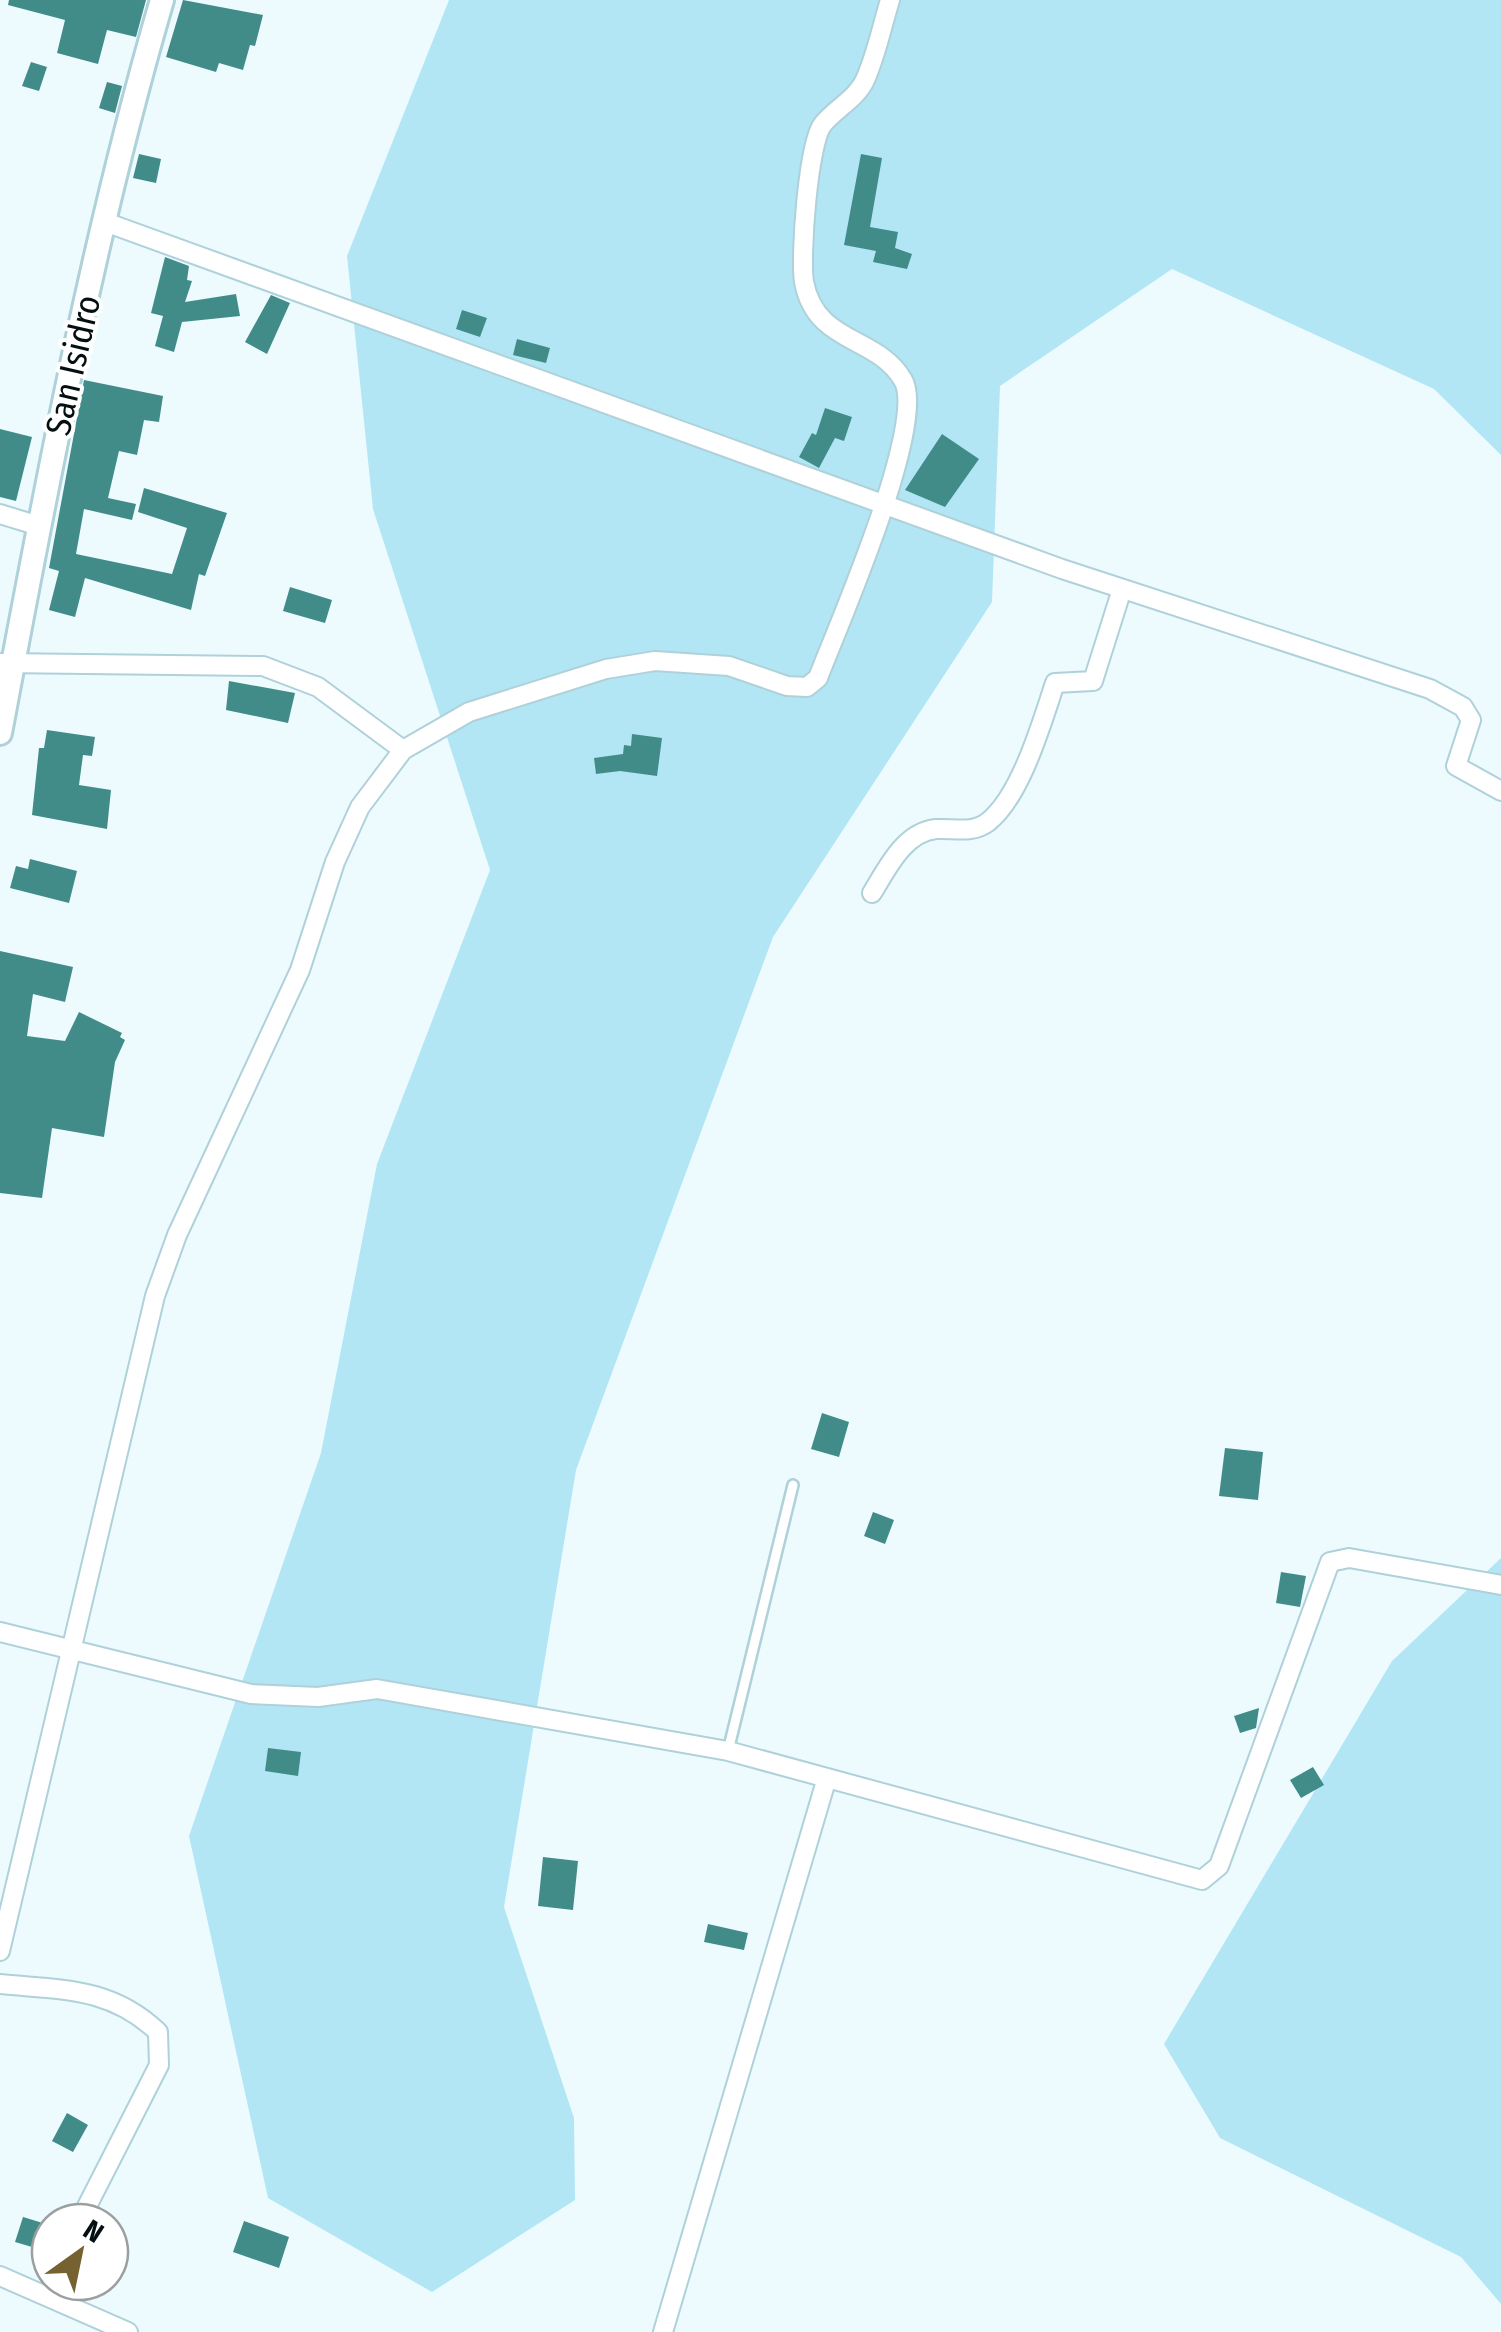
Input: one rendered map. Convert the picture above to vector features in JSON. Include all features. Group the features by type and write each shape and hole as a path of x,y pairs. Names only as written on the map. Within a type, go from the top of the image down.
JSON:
{"street":[{"name":"San Isidro","path":"0,733 6,665 130,109 162,0"},
{"path":"0,1951 26,1855 68,1649 155,1296 177,1235 300,970 335,862 360,807 404,750 469,712 606,669 655,661 729,666 787,686 807,687 818,678 884,506 909,414 904,381 880,359 819,321 804,282 803,221 820,128 864,84 890,0"},
{"path":"105,222 884,506 1430,689 1464,708 1472,720 1456,766 1501,791"},
{"path":"0,514 38,526"},
{"path":"872,893 903,845 930,830 973,830 990,820 1028,762 1055,683 1092,681 1122,588"},
{"path":"6,665 172,662 264,666 318,687 404,750"},
{"path":"0,1632 250,1694 318,1697 378,1689 728,1751 826,1781 1202,1880 1219,1866 1330,1562 1349,1558 1501,1585"},
{"path":"663,2332 826,1781"},
{"path":"0,1984 82,1992 132,2007 158,2032 159,2065 88,2202"},
{"path":"0,2276 30,2284"},
{"path":"73,2302 128,2332"}],"lane":[{"path":"728,1751 793,1484"}],"shaded area":[{"path":"449,0 1501,0 1501,455 1434,389 1172,269 1000,386 992,602 773,937 576,1470 504,1907 574,2118 575,2200 432,2292 268,2198 189,1836 321,1453 377,1164 490,870 373,509 347,256"},
{"path":"1501,1558 1501,2304 1461,2257 1220,2138 1164,2044 1392,1661"}],"building":[{"path":"9,0 146,0 136,37 107,30 98,64 57,53 65,20 8,5"},
{"path":"183,0 263,15 255,46 250,45 243,70 219,63 216,72 166,57"},
{"path":"31,62 47,67 39,91 22,86"},
{"path":"107,82 122,86 115,113 99,108"},
{"path":"139,154 161,159 156,183 133,178"},
{"path":"861,154 882,158 870,227 898,232 895,248 912,254 907,269 873,262 876,251 844,245"},
{"path":"165,257 189,266 187,280 192,281 185,302 236,294 240,316 182,322 174,352 155,346 163,316 151,313"},
{"path":"271,295 290,303 267,354 245,342"},
{"path":"462,310 487,318 480,337 456,329"},
{"path":"517,339 550,348 546,363 513,355"},
{"path":"84,380 163,396 159,422 144,420 137,455 119,451 108,498 136,504 132,520 84,509 76,554 172,574 187,528 138,512 144,488 227,513 205,576 199,574 191,610 85,578 75,617 49,610 59,571 49,568"},
{"path":"825,408 852,417 844,441 835,438 819,468 799,457 812,433 816,435"},
{"path":"0,429 32,437 16,501 0,497"},
{"path":"942,434 979,459 945,507 905,490"},
{"path":"290,587 332,600 325,623 283,611"},
{"path":"229,681 295,693 288,723 226,710"},
{"path":"47,730 95,737 92,756 83,755 79,785 111,790 107,829 32,815 39,748 44,748"},
{"path":"632,734 662,738 657,776 620,771 596,774 594,758 623,754 624,745 631,746"},
{"path":"30,859 77,871 69,903 10,888 16,866 28,869"},
{"path":"0,951 73,967 65,1002 33,994 27,1036 65,1041 79,1012 122,1033 120,1037 125,1040 115,1062 104,1137 52,1128 42,1198 0,1193"},
{"path":"822,1413 849,1422 839,1457 811,1449"},
{"path":"1225,1448 1263,1452 1258,1500 1219,1496"},
{"path":"873,1512 894,1520 885,1544 864,1536"},
{"path":"1281,1572 1306,1576 1300,1607 1276,1603"},
{"path":"1259,1708 1256,1728 1240,1733 1234,1716"},
{"path":"268,1748 301,1752 298,1776 265,1771"},
{"path":"1313,1767 1324,1785 1301,1798 1290,1780"},
{"path":"543,1857 578,1861 573,1910 538,1906"},
{"path":"708,1924 748,1933 744,1950 704,1942"},
{"path":"67,2113 88,2125 73,2152 52,2141"},
{"path":"23,2217 30,2219 30,2246 15,2242"},
{"path":"244,2221 289,2237 279,2268 233,2252"}]}
